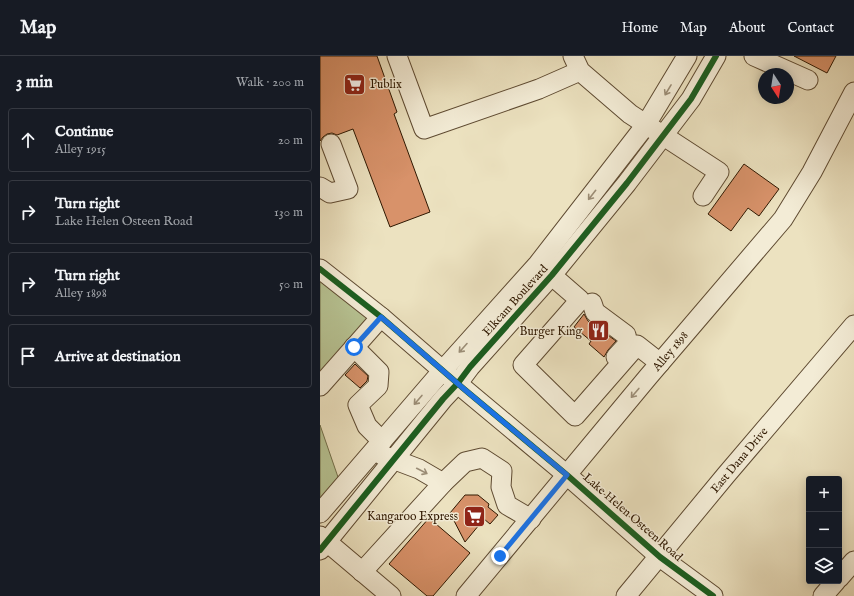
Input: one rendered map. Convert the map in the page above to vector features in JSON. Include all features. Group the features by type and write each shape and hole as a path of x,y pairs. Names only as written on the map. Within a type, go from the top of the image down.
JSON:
{"street":[{"path":"398,56 424,129 539,89 577,64 630,114 663,137 719,172 704,196"},
{"name":"Elkcam Boulevard","path":"322,543 458,383 545,269 646,125 687,56"},
{"path":"754,56 808,80"},
{"name":"Elkcam Boulevard","path":"320,513 443,370 545,269 663,137 692,99 720,58"},
{"name":"Alley 1898","path":"466,596 660,363 783,219 812,172 854,92"},
{"path":"320,187 330,193 348,189 330,144"},
{"name":"Lake Helen Osteen Road","path":"320,269 381,317 660,556 712,596"},
{"path":"545,269 635,337 637,345 660,363"},
{"path":"586,301 523,365 575,416 637,345"},
{"path":"569,410 590,392 602,372 628,344 626,335 595,312 586,301"},
{"path":"320,386 381,317"},
{"name":"East Dana Drive","path":"626,596 726,475 854,325"},
{"path":"354,347 379,372 378,386 358,405 378,446 393,459 419,469 444,483"},
{"path":"362,572 465,462 482,458 502,471 500,487 507,505 531,518"},
{"path":"322,543 392,596"},
{"path":"842,575 854,561"},
{"path":"823,596 833,584"}],"green space":[{"path":"320,278 376,322 320,389"},
{"path":"320,425 339,480 320,503"}],"building":[{"path":"320,56 377,56 397,112 394,114 430,212 390,227 353,129 337,135 332,133 327,134 320,141"},
{"path":"794,56 836,56 827,73"},
{"path":"744,164 779,189 759,216 748,208 731,231 708,214"},
{"name":"Burger King","path":"584,314 588,321 616,341 604,357 589,344 591,341 574,327"},
{"path":"355,364 368,376 367,381 360,388 345,375"},
{"name":"Kangaroo Express","path":"465,495 478,495 489,504 488,507 498,515 490,524 484,519 465,542 450,513"},
{"path":"429,518 470,553 433,596 427,596 389,564"}],"cycle path":[{"path":"320,550 443,399 552,275 627,183 691,99 716,56"},
{"path":"320,269 381,317 567,475 660,557 713,596"}],"place":[{"name":"Publix","path":"354,84"},
{"name":"Burger King","path":"598,331"},
{"name":"Kangaroo Express","path":"474,516"}],"route":[{"path":"354,347 381,317 567,475 500,556"}]}
